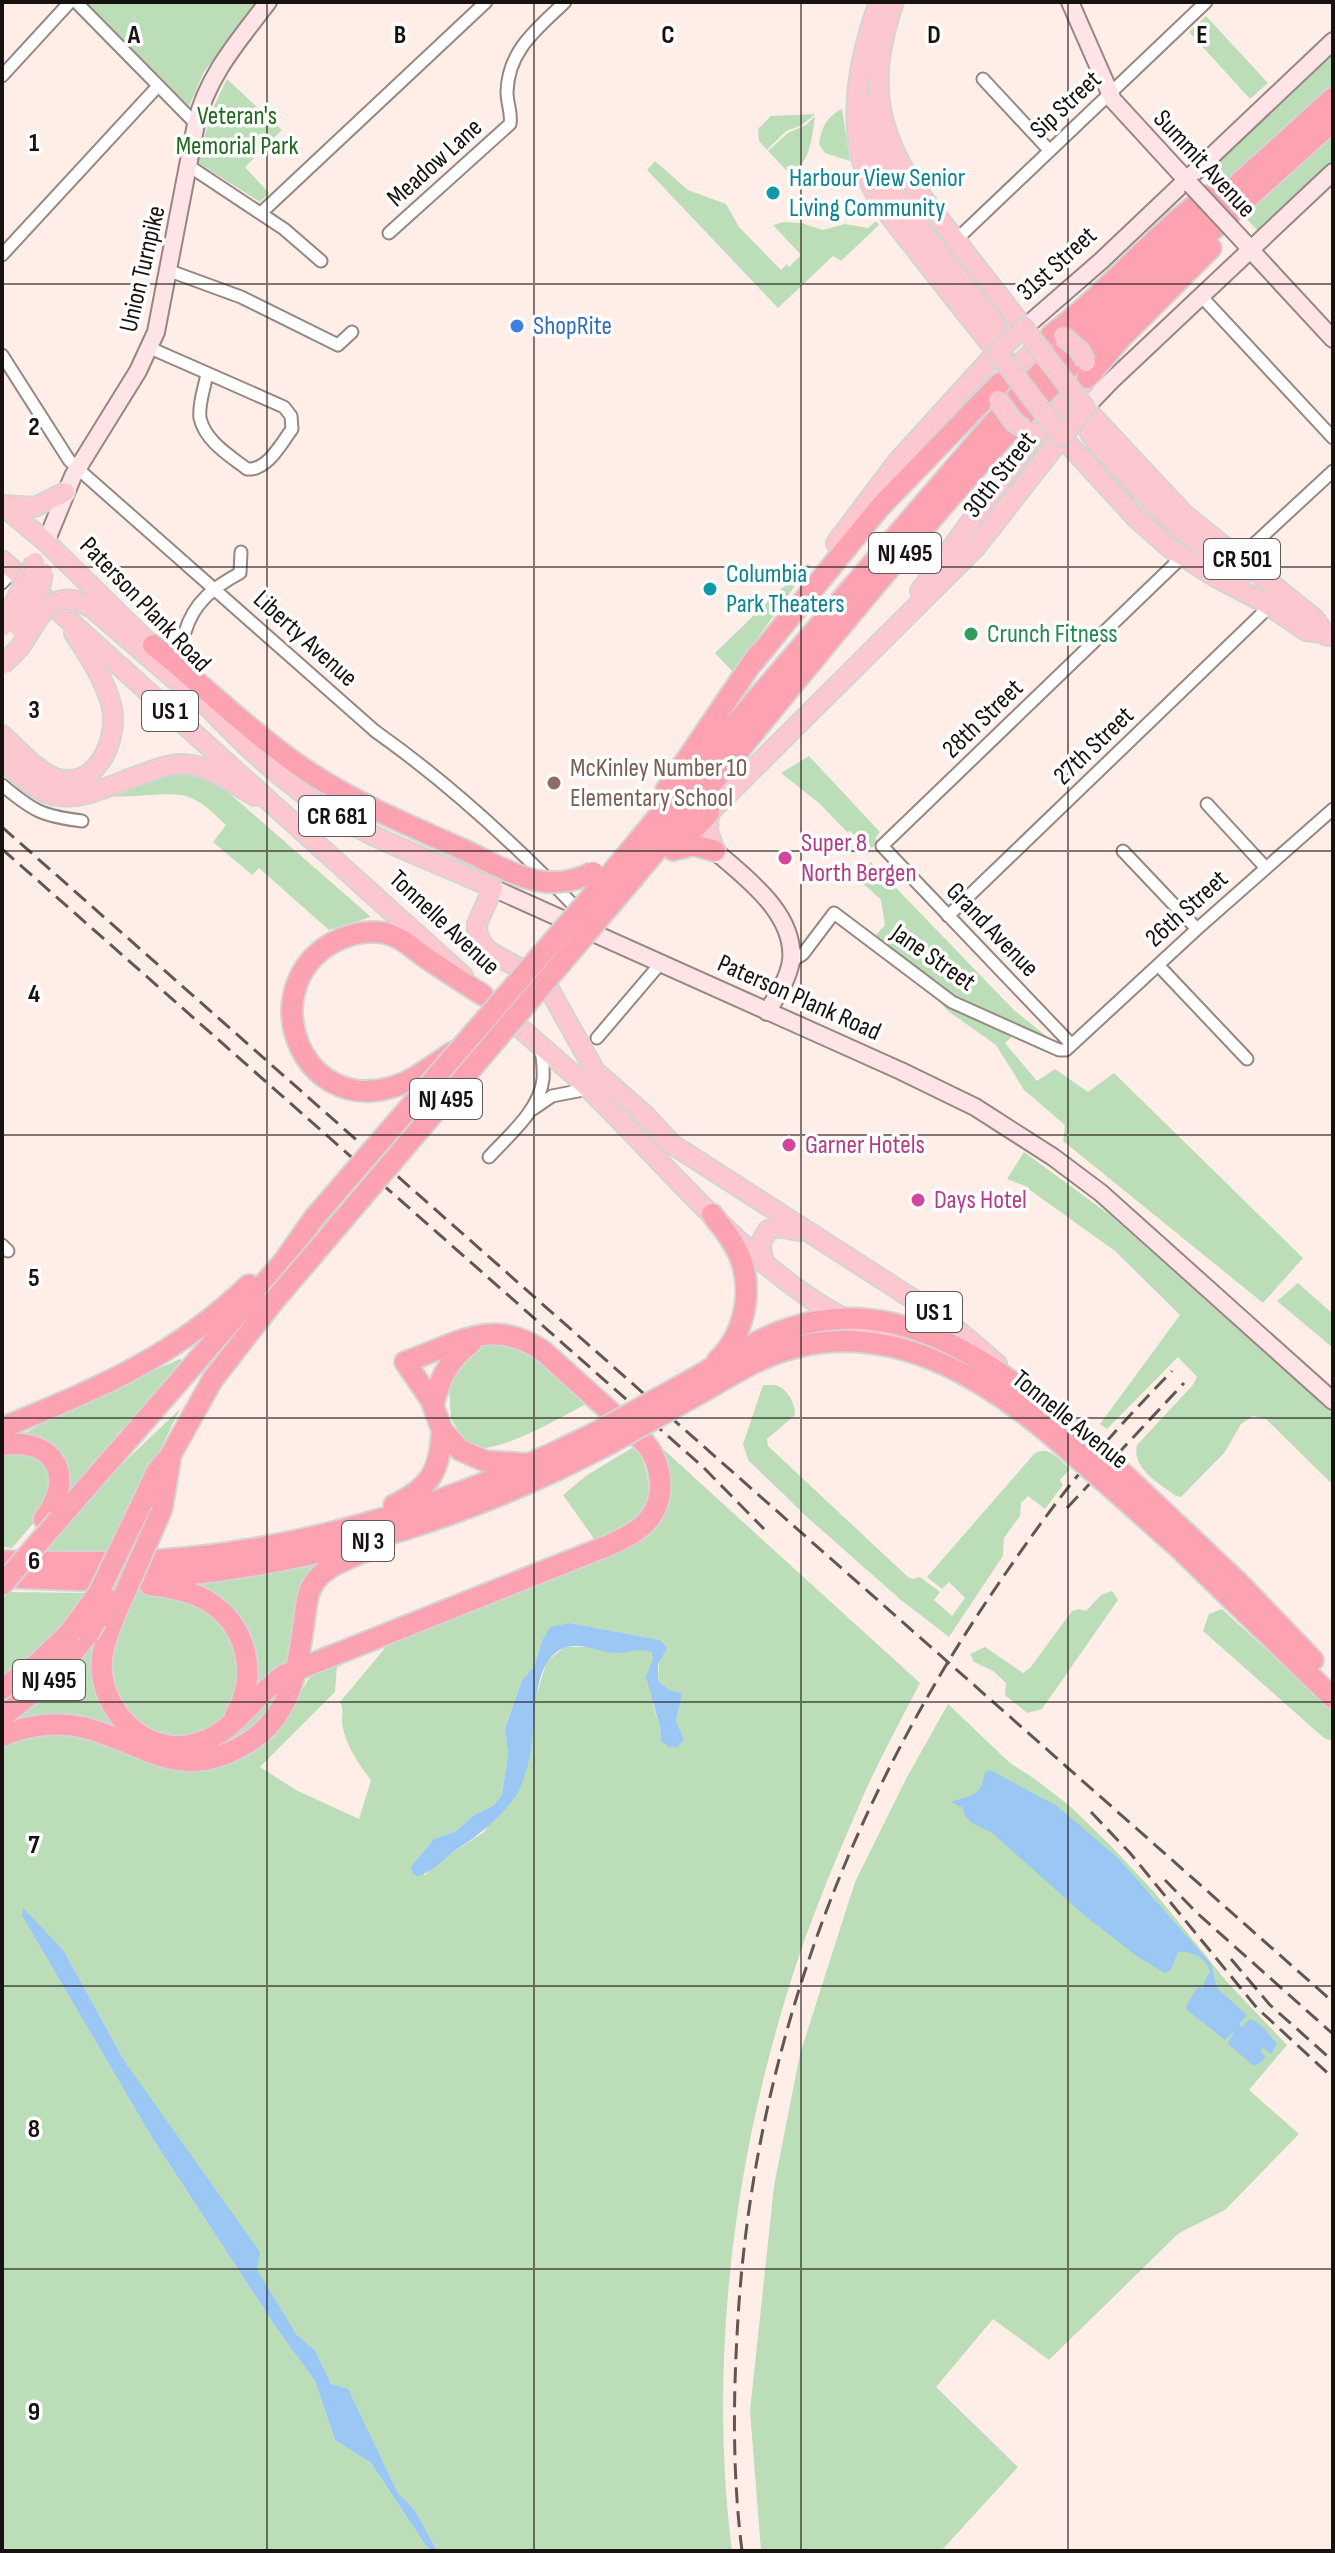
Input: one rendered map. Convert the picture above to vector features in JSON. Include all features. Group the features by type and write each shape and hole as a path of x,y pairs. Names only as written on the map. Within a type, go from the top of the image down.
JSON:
{"highway":[{"name":"NJ 495","path":"2,1585 51,1519 240,1314 605,883 735,724 993,423 1095,317 1333,98"},
{"name":"NJ 495","path":"152,1508 157,1471 169,1466 213,1379 240,1314 284,1261 314,1218 605,883 700,800 795,680 1005,436 1133,303 1333,121"},
{"path":"1057,336 1157,236 1191,207 1267,157"},
{"path":"1086,370 1221,239 1256,190"},
{"path":"751,665 880,507 999,392"},
{"path":"635,846 662,796 788,608 836,543"},
{"path":"153,645 303,768 358,801 540,882 605,883 673,850 693,845 715,851"},
{"path":"673,850 709,813"},
{"path":"467,1043 403,1083 380,1090 347,1088 329,1080 303,1055 293,1026 296,987 306,967 321,950 339,939 360,933 384,933 400,939 483,995"},
{"path":"692,1386 732,1344 746,1303 745,1276 739,1256 712,1214"},
{"path":"2,1428 134,1370 190,1335 240,1314"},
{"name":"NJ 3","path":"3,1566 110,1580 200,1573 331,1550 420,1526 541,1479 603,1438 782,1331 826,1319 843,1318 897,1325 935,1336 966,1351 1028,1391"},
{"path":"152,1508 104,1647 102,1673 115,1709 130,1727 157,1743 187,1746 208,1739 229,1725 277,1679 607,1546 629,1536 654,1511 661,1485 653,1452 527,1340 494,1333 480,1335 408,1366"},
{"path":"433,1406 451,1359 480,1335"},
{"name":"NJ 3","path":"692,1386 798,1346 852,1340 903,1348"},
{"name":"Tonnelle Avenue","path":"903,1348 954,1369 1072,1441"},
{"path":"408,1366 429,1379 444,1372"},
{"path":"408,1366 433,1406 442,1430 460,1450 476,1459 493,1463 529,1464"},
{"name":"Tonnelle Avenue","path":"1028,1391 1072,1441 1333,1680"},
{"path":"338,1531 425,1487 437,1465 442,1430"},
{"name":"NJ 3","path":"3,1566 181,1559 338,1531 428,1505 603,1438"},
{"path":"2,1445 36,1447 46,1453 55,1463 60,1487 51,1519 3,1566"},
{"path":"2,1689 78,1634 98,1594 152,1508"},
{"path":"2,1736 36,1726 76,1726 160,1757 185,1761 210,1758 248,1743 271,1723 287,1700 298,1669 309,1595 317,1580 335,1565 420,1526"},
{"path":"110,1580 183,1591 214,1605 228,1619 244,1647 249,1677 241,1706 229,1725"},
{"name":"Tonnelle Avenue","path":"1234,1589 1333,1698"},
{"name":"NJ 495","path":"2,1717 55,1675 78,1634"}],"main road":[{"name":"Union Turnpike","path":"46,542 77,468 150,348 160,321 196,124 210,82 268,2"},
{"path":"861,2 873,23"},
{"name":"CR 501","path":"879,2 862,64 856,119 860,150 869,181 895,222 1062,437 1136,518 1182,557 1235,588 1314,618 1330,631"},
{"name":"CR 501","path":"894,2 881,49 877,91 887,131 901,166 1085,408 1179,510 1240,557 1272,601"},
{"name":"Summit Avenue","path":"1070,2 1109,94 1248,247 1330,329"},
{"name":"31st Street","path":"836,543 897,462 997,352 1188,182 1333,41"},
{"path":"862,64 870,132 883,173 910,215 998,331 1004,356 999,392 1014,422 1030,431 1054,430 1078,441 1167,530 1272,601"},
{"path":"877,91 875,118 878,132 904,194 1003,320 1025,333 1057,336 1081,352 1086,370 1081,399 1083,422 1091,436 1172,523 1272,601"},
{"name":"30th Street","path":"709,813 976,547 1085,408 1248,247 1333,172"},
{"path":"999,392 1057,336"},
{"path":"875,646 924,585 1030,431 1086,370"},
{"path":"2,505 35,507 65,492"},
{"path":"2,505 46,542"},
{"name":"Paterson Plank Road","path":"2,627 39,567 46,542 153,645 206,705 279,774 332,814 975,1107 1053,1157 1132,1220 1333,1401"},
{"name":"Paterson Plank Road","path":"2,659 41,584 39,567"},
{"name":"Tonnelle Avenue","path":"6,571 68,607 278,808 594,1095 764,1263 801,1292 843,1318 903,1348"},
{"name":"Paterson Plank Road","path":"2,665 47,607 64,599 68,607 92,608 174,681 206,705"},
{"path":"2,735 38,768 60,779 75,779 89,774 104,756 112,730 111,704 68,607"},
{"path":"2,759 40,790 62,797 88,793 163,766 198,766 278,808"},
{"path":"709,813 708,831 715,851 758,888 773,908 789,940 787,974 767,1012"},
{"path":"493,888 477,924 478,937 485,948 543,983 558,1002 581,1050 595,1071 645,1115 672,1144"},
{"name":"Tonnelle Avenue","path":"594,1095 947,1321 1028,1391"},
{"path":"764,1263 760,1244 768,1230 778,1227 806,1232"}],"street":[{"path":"2,76 73,2 196,124"},
{"path":"261,213 486,2"},
{"name":"Meadow Lane","path":"389,233 510,124 507,95 519,51 524,40 565,2"},
{"name":"Sip Street","path":"956,240 1206,2"},
{"path":"983,79 1049,150"},
{"path":"2,255 158,86"},
{"path":"189,166 261,213 321,261"},
{"path":"170,271 241,297 338,345 352,332"},
{"path":"1201,296 1333,438"},
{"path":"150,348 207,373 284,407 291,416 292,429 261,467 247,469 208,434 200,419 207,373"},
{"name":"Liberty Avenue","path":"2,355 77,468 375,731 417,761 527,856 602,936"},
{"path":"1240,557 1333,471"},
{"path":"185,632 189,619 213,587 240,573 241,552"},
{"name":"28th Street","path":"882,846 1182,557"},
{"name":"27th Street","path":"948,916 1272,601"},
{"path":"2,785 29,808 49,816 82,821"},
{"path":"1207,804 1266,868"},
{"name":"26th Street","path":"1071,1044 1333,809"},
{"name":"Grand Avenue","path":"882,846 1071,1044"},
{"path":"1123,851 1197,929"},
{"name":"Jane Street","path":"790,962 803,954 834,913 952,1002 1059,1050 1066,1050 1071,1044"},
{"path":"597,1038 660,964"},
{"path":"1158,965 1247,1059"},
{"path":"526,1115 543,1083 541,1047"},
{"path":"489,1157 526,1115 552,1096 594,1095"}],"green space":[{"path":"85,2 256,2 204,72 189,106"},
{"path":"1206,16 1268,83 1250,99 1189,32"},
{"path":"1333,50 1333,160 1258,231 1202,173"},
{"name":"Veteran's Memorial Park","path":"227,79 282,130 245,167 269,193 260,202 197,162 213,108"},
{"path":"842,109 850,161 825,153 819,144 826,123"},
{"path":"815,114 802,125 786,131 767,150 759,141 758,129 771,116"},
{"path":"815,116 806,158 795,169 787,171 768,151 788,133 806,125"},
{"path":"655,161 688,190 726,204 739,227 781,270 801,255 773,225 801,223 823,230 845,224 868,228 876,221 879,225 841,261 833,256 778,308 647,170"},
{"path":"1039,443 1047,446 949,566 1035,446"},
{"path":"807,564 810,565 733,672 715,653"},
{"path":"809,756 880,832 872,848 858,836 847,832 820,804 781,773"},
{"path":"180,773 201,776 221,786 371,917 329,930 259,868 252,875 213,842 226,825 196,800 174,794 110,796"},
{"path":"871,862 1014,1010 1056,1044 1014,1035 1005,1043 1037,1081 1055,1069 1088,1092 1114,1073 1303,1258 1263,1303 1063,1141 1065,1125 1024,1090 996,1045 948,1011 876,935 885,925 881,900 855,876"},
{"path":"1024,1152 1110,1215 1333,1414 1333,1485 1266,1419 1253,1416 1241,1424 1225,1452 1181,1497 1155,1481 1138,1461 1137,1445 1197,1377 1178,1357 1107,1429 1100,1424 1180,1315 1115,1251 1023,1185 1007,1179"},
{"path":"1298,1283 1333,1314 1333,1348 1277,1301"},
{"path":"497,1340 517,1345 592,1401 522,1437 477,1449 463,1439 451,1418 449,1389 458,1365 478,1344"},
{"path":"180,1359 59,1507 43,1442 25,1433 82,1402"},
{"path":"763,1385 782,1388 791,1398 795,1411 795,1415 767,1439 768,1446 908,1577 920,1577 940,1592 934,1600 952,1616 965,1598 949,1582 942,1589 927,1577 1034,1454 1049,1452 1070,1469 1060,1480 1063,1485 1045,1509 1028,1496 1021,1503 1020,1516 1004,1538 1003,1556 949,1637 901,1600 748,1460 743,1444"},
{"path":"180,1409 111,1550 43,1550 115,1471"},
{"path":"632,1448 638,1449 645,1468 648,1496 644,1506 626,1524 595,1540 563,1495 587,1475"},
{"path":"663,1449 920,1683 865,1792 809,1927 785,2000 751,2135 730,2273 725,2343 723,2412 732,2551 437,2551 415,2510 398,2493 348,2390 331,2384 315,2350 297,2335 125,2062 64,1951 22,1916 151,2136 277,2329 315,2381 335,2440 371,2463 432,2551 2,2551 2,1745 39,1733 82,1733 177,1768 228,1764 275,1737 308,1680 324,1665 337,1666 335,1692 260,1767 296,1790 359,1819 371,1780 349,1745 340,1702 395,1636 645,1535 671,1493","holes":["570,1623 660,1640 658,1681 670,1690 681,1693 676,1721 684,1739 661,1741 653,1705 651,1652 639,1648 616,1653 592,1647 565,1647 547,1661 535,1699 531,1752 484,1832 440,1861 425,1875 412,1867 434,1839 456,1831 474,1815 494,1805 502,1794 508,1754 505,1727 522,1680 534,1667 542,1641"]},
{"path":"21,1450 45,1461 52,1482 44,1511 12,1548 2,1547 2,1452"},
{"path":"335,1560 302,1596 288,1650 291,1664 245,1706 254,1667 199,1590 200,1585"},
{"path":"134,1589 178,1596 203,1607 223,1626 240,1657 240,1675 226,1712 210,1728 189,1735 168,1734 146,1725 128,1710 116,1687 111,1659 116,1632"},
{"path":"1112,1591 1118,1600 1042,1709 1027,1713 1005,1695 1006,1683 993,1671 974,1662 970,1654 985,1647 1023,1673 1072,1611 1086,1611 1101,1595"},
{"path":"8,1592 89,1593 50,1640 2,1677 2,1599"},
{"path":"1222,1609 1333,1711 1333,1741 1324,1738 1203,1631 1209,1614"},
{"path":"109,1620 97,1654 99,1687 106,1706 117,1722 148,1745 186,1751 207,1746 236,1728 283,1683 287,1687 265,1720 251,1733 219,1751 201,1755 161,1751 79,1721 45,1720 11,1726 10,1723 54,1685"},
{"path":"948,1704 1010,1763 1071,1807 1113,1848 1155,1893 1228,1983 1287,2045 1249,2090 1299,2134 1225,2210 1179,2233 1049,2360 993,2319 936,2387 1018,2467 941,2551 761,2551 750,2411 774,2186 800,2054 855,1882 907,1777"}],"water":[{"path":"570,1623 660,1640 667,1648 658,1664 658,1681 670,1690 682,1693 676,1721 684,1739 678,1747 669,1747 661,1741 646,1677 653,1659 651,1652 615,1653 579,1646 567,1647 555,1653 541,1677 529,1761 513,1801 490,1824 432,1869 422,1875 413,1874 411,1867 434,1839 456,1831 474,1815 494,1805 502,1794 508,1754 505,1728 522,1680 534,1667 550,1627"},
{"path":"990,1770 1057,1806 1119,1859 1211,1964 1217,1988 1247,2015 1240,2026 1250,2019 1265,2029 1277,2044 1271,2054 1263,2048 1260,2050 1265,2057 1254,2066 1229,2045 1235,2030 1225,2040 1187,2010 1186,2006 1198,1987 1204,1989 1210,1972 1202,1959 1178,1952 1170,1971 1165,1973 1138,1957 1084,1915 991,1832 969,1820 963,1808 951,1802 978,1791 985,1772"},
{"path":"23,1908 64,1951 125,2062 260,2252 257,2270 297,2335 315,2350 331,2384 348,2389 398,2493 415,2510 437,2551 426,2546 371,2463 335,2440 315,2381 277,2329 151,2136 22,1916"}],"railway":[{"path":"2,827 1333,2002"},
{"path":"2,849 703,1467 764,1529"},
{"path":"742,2551 734,2417 746,2235 762,2135 785,2037 815,1942 852,1848 895,1757 944,1669 999,1583 1061,1497 1172,1371"},
{"path":"1067,1508 1184,1383"},
{"path":"1091,1812 1130,1853 1257,2008 1333,2078"},
{"path":"1165,1880 1197,1913 1333,2034"},
{"path":"1231,1959 1270,2005 1333,2061"}],"place":[{"name":"Harbour View Senior Living Community","path":"773,193"},
{"name":"ShopRite","path":"517,326"},
{"name":"Columbia Park Theaters","path":"710,589"},
{"name":"Crunch Fitness","path":"971,634"},
{"name":"McKinley Number 10 Elementary School","path":"554,783"},
{"name":"Super 8 North Bergen","path":"785,858"},
{"name":"Garner Hotels","path":"789,1145"},
{"name":"Days Hotel","path":"918,1200"}]}
